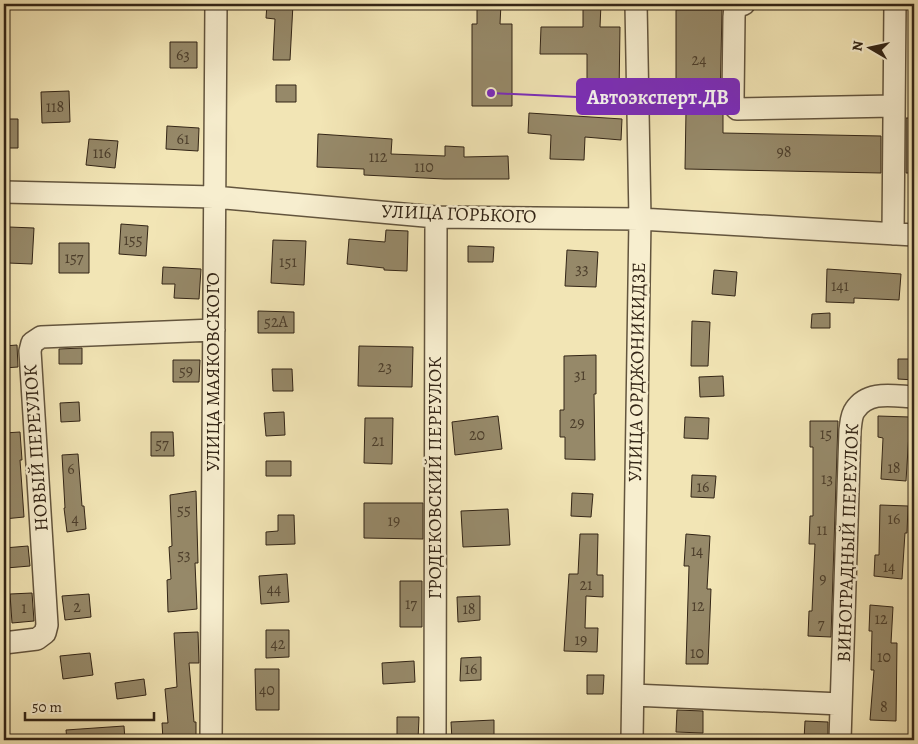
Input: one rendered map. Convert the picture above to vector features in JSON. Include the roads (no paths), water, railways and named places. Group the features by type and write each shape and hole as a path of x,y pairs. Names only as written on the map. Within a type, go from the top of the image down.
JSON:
{"street":[{"name":"УЛИЦА МАЯКОВСКОГО","path":"211,740 216,4"},
{"name":"УЛИЦА ОРДЖОНИКИДЗЕ","path":"632,740 640,218 636,4"},
{"path":"744,4 735,8 734,17 734,106 737,108 893,106"},
{"path":"895,4 893,106 904,234"},
{"name":"УЛИЦА ГОРЬКОГО","path":"4,192 214,197 436,216 640,218 904,234"},
{"name":"ГРОДЕКОВСКИЙ ПЕРЕУЛОК","path":"434,740 436,216"},
{"name":"НОВЫЙ ПЕРЕУЛОК","path":"4,643 37,639 45,633 48,625 30,351 32,343 41,337 214,330"},
{"name":"ВИНОГРАДНЫЙ ПЕРЕУЛОК","path":"840,740 850,430 854,411 872,396 914,396"},
{"path":"633,695 841,704"}],"place":[{"name":"Автоэксперт.ДВ","path":"491,93"}]}
